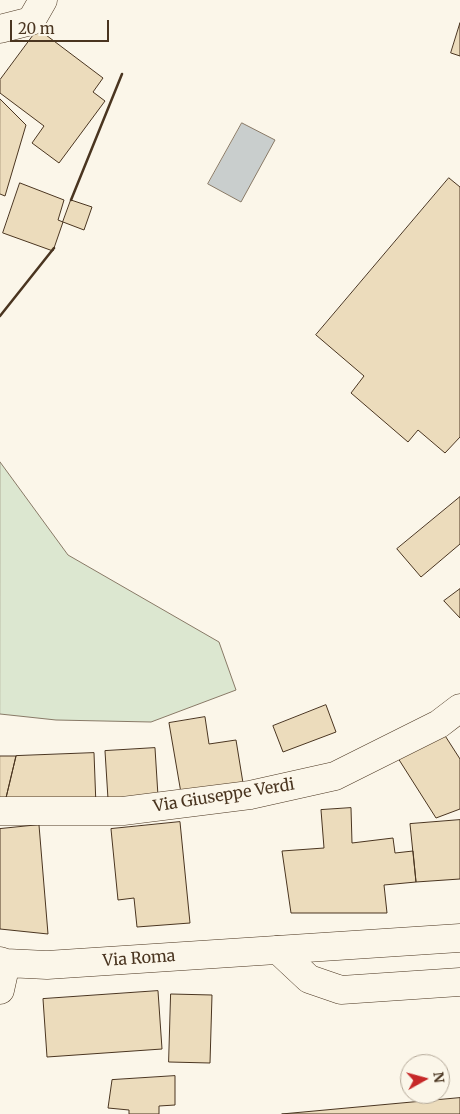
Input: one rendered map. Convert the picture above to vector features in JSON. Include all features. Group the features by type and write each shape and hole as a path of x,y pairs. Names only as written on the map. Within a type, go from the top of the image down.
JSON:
{"street":[{"path":"0,29 37,11"},
{"name":"Via Giuseppe Verdi","path":"0,810 124,811 250,795 335,776 439,724 460,708"},
{"name":"Via Roma","path":"3,962 46,966 460,938"},
{"path":"278,950 309,979 341,990 460,982"},
{"path":"0,990 3,962"}],"green space":[{"path":"0,462 68,555 219,642 236,690 151,722 56,720 0,714"}],"shaded area":[{"path":"242,123 275,140 241,202 208,184"}],"building":[{"path":"460,23 460,56 451,53"},
{"path":"38,29 103,78 93,92 105,101 59,163 32,143 44,126 0,93 0,80"},
{"path":"0,99 26,125 5,196 0,194"},
{"path":"449,178 460,187 460,437 445,453 418,430 408,442 351,393 364,376 316,335"},
{"path":"20,183 64,200 58,220 63,222 53,251 3,233"},
{"path":"71,200 92,207 84,230 63,222"},
{"path":"460,497 460,544 421,577 397,549"},
{"path":"460,589 460,618 444,601"},
{"path":"326,705 336,732 283,752 273,726"},
{"path":"205,717 209,744 236,740 243,783 181,793 169,723"},
{"path":"442,731 460,759 460,809 436,818 396,755"},
{"path":"155,748 158,796 108,799 105,751"},
{"path":"94,753 96,806 5,802 16,756"},
{"path":"0,756 16,756 5,802 0,802"},
{"path":"351,808 352,843 393,838 395,853 413,851 416,882 384,885 387,913 291,913 282,851 324,848 321,810"},
{"path":"460,820 460,879 416,882 410,824"},
{"path":"180,822 190,923 137,927 134,898 118,900 111,829"},
{"path":"39,825 48,934 0,929 0,829"},
{"path":"158,991 162,1049 47,1057 43,999"},
{"path":"171,994 212,995 210,1063 169,1062"},
{"path":"175,1076 175,1105 159,1106 159,1114 129,1114 129,1110 108,1108 112,1080"},
{"path":"460,1098 460,1114 282,1114 400,1103 450,1104 450,1099"}],"wall":[{"path":"71,200 122,74"},
{"path":"0,316 54,248"}]}
